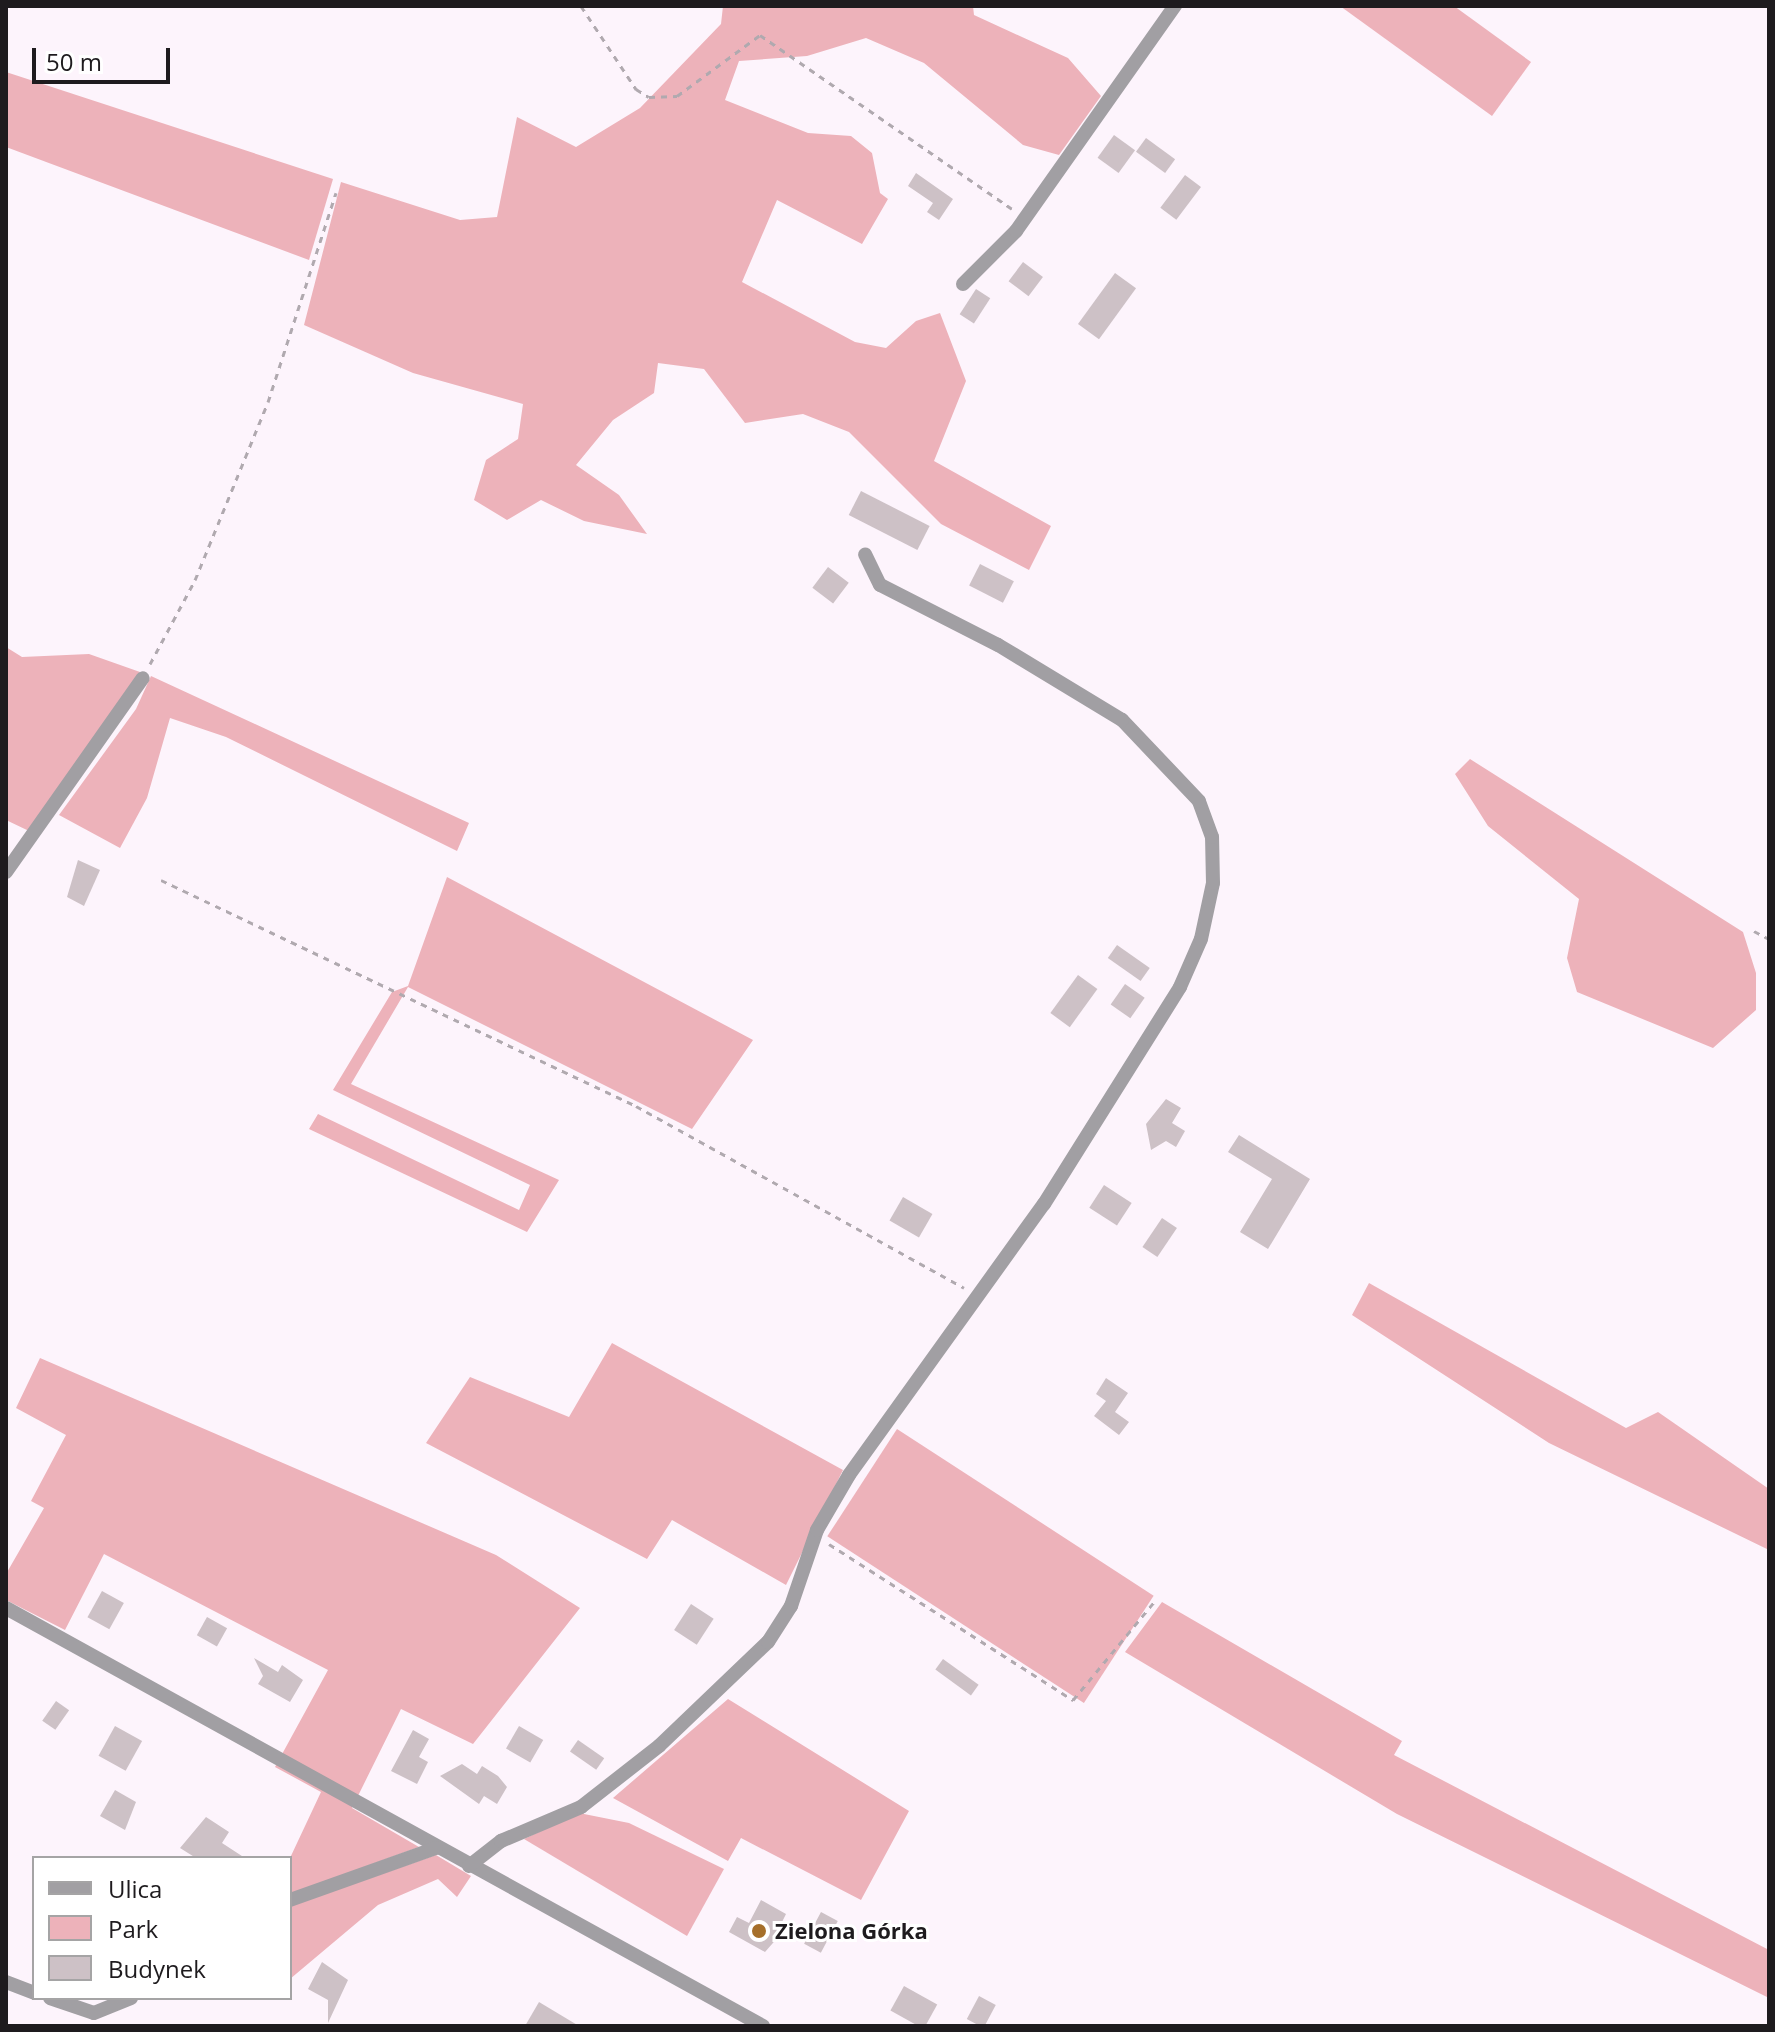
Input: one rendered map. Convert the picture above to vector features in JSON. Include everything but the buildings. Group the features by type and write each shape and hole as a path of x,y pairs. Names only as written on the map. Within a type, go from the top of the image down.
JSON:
{"street":[{"path":"963,284 997,254 1025,218 1175,6"},
{"path":"469,1866 501,1841 581,1807 737,1674 791,1606 814,1540 849,1475 1052,1192 1180,987 1201,939 1213,883 1212,837 1199,801 1122,720 998,645 880,585 865,554"},
{"path":"6,872 143,678"},
{"path":"6,1608 763,2026"},
{"path":"292,1899 436,1848"},
{"path":"6,1982 32,1992"},
{"path":"56,2000 94,2013 126,2000"}],"path":[{"path":"581,6 636,89 649,97 677,96 760,35 1025,218"},
{"path":"143,678 195,580 268,402 336,193"},
{"path":"161,880 636,1106 977,1297"},
{"path":"1754,931 1769,939"},
{"path":"814,1540 832,1545 1073,1700 1154,1602"}],"green space":[{"path":"723,6 973,6 974,15 1068,58 1101,96 1059,155 1023,145 924,63 866,38 807,56 739,61 725,100 808,133 851,136 872,153 880,193 888,199 862,244 777,200 742,282 855,342 886,348 916,321 940,313 966,381 934,461 1051,526 1029,570 941,524 849,432 803,414 745,423 704,369 658,363 654,393 613,420 576,465 619,495 647,534 584,521 541,500 507,520 474,500 486,460 518,439 523,404 413,373 304,325 341,182 460,220 497,217 517,117 576,147 640,108 721,24"},
{"path":"1340,6 1454,6 1531,62 1492,116"},
{"path":"6,72 333,179 309,260 6,147"},
{"path":"6,647 22,657 89,654 140,672 29,831 6,820"},
{"path":"151,676 469,823 457,851 226,737 170,718 147,798 120,848 59,815 136,709"},
{"path":"1470,759 1743,932 1756,973 1756,1010 1713,1048 1577,992 1567,958 1579,899 1488,826 1455,774"},
{"path":"447,877 753,1040 692,1129 408,987 351,1084 559,1180 527,1232 309,1129 318,1114 519,1210 530,1185 333,1090 392,992 408,986"},
{"path":"1369,1283 1626,1428 1658,1412 1769,1489 1769,1550 1549,1443 1352,1315"},
{"path":"612,1343 843,1470 786,1585 672,1520 647,1559 426,1443 470,1377 569,1417"},
{"path":"40,1358 496,1555 580,1608 473,1744 401,1709 352,1808 419,1847 292,1893 291,1856 321,1792 275,1767 328,1670 104,1554 65,1630 6,1600 6,1574 44,1508 31,1501 66,1435 16,1408"},
{"path":"897,1429 1154,1596 1084,1703 827,1536"},
{"path":"1162,1602 1402,1741 1394,1755 1769,1950 1769,1998 1397,1814 1125,1652"},
{"path":"728,1699 909,1811 861,1900 741,1838 728,1861 613,1798"},
{"path":"579,1813 629,1823 724,1869 687,1936 524,1839"},
{"path":"436,1855 471,1876 457,1897 438,1879 378,1905 292,1977 292,1905"}],"place":[{"name":"Zielona Górka","path":"759,1931"}]}
